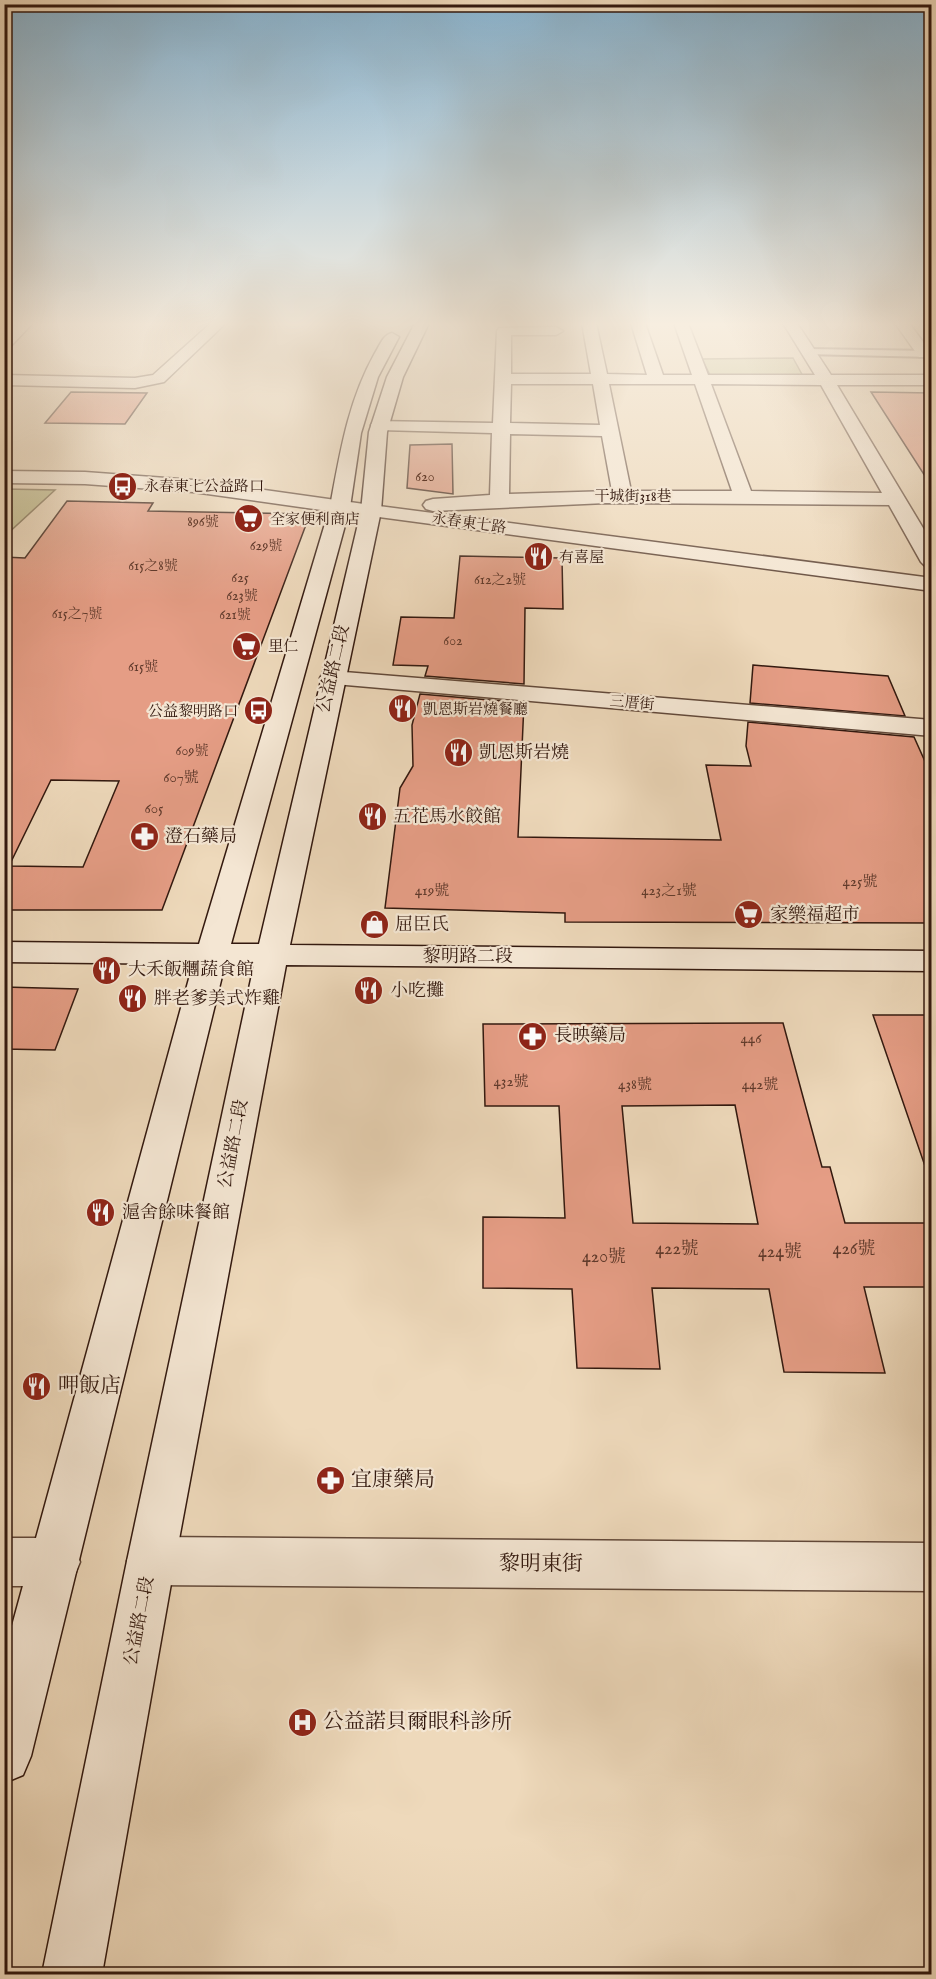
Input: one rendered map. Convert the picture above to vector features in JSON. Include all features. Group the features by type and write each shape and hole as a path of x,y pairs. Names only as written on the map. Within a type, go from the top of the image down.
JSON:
{"street":[{"name":"公益路二段","path":"4,1756 212,954 340,507 352,433 358,415"},
{"name":"公益路二段","path":"72,1974 151,1561 272,956 332,678 371,511 383,415"},
{"path":"499,500 502,415"},
{"path":"608,415 622,495"},
{"path":"714,415 744,497"},
{"path":"847,415 932,562"},
{"path":"380,425 611,431"},
{"name":"永春東七路","path":"4,477 85,478 193,486 932,585"},
{"name":"干城街318巷","path":"371,511 499,500 622,495 894,499"},
{"name":"三厝街","path":"332,678 932,728"},
{"name":"黎明路二段","path":"4,952 932,961"},
{"name":"黎明東街","path":"151,1561 932,1567"},
{"path":"4,1562 56,1562"}],"shaded area":[{"path":"5,489 55,490 5,536"}],"building":[{"path":"51,415 131,415 125,424 45,423"},
{"path":"886,415 932,415 932,487"},
{"path":"452,444 453,494 407,488 410,445"},
{"path":"67,501 153,503 148,511 310,514 162,910 4,910 4,557 25,558","holes":["51,780 119,781 83,867 9,866"]},
{"path":"460,556 562,558 563,609 525,608 524,684 425,676 428,666 393,665 401,617 454,618"},
{"path":"753,665 888,676 905,716 750,703"},
{"path":"420,694 524,703 518,837 721,840 706,765 751,766 746,746 748,722 914,737 932,777 932,923 565,922 565,913 385,908 400,788 413,766 412,725"},
{"path":"4,987 78,989 55,1050 4,1049"},
{"path":"873,1015 932,1015 932,1168 926,1169"},
{"path":"783,1023 822,1167 830,1167 845,1223 932,1223 932,1287 864,1287 885,1373 784,1372 769,1289 652,1288 660,1369 577,1368 572,1289 483,1288 483,1217 565,1218 559,1106 485,1106 483,1024","holes":["735,1105 758,1224 633,1223 622,1106"]}],"place":[{"name":"永春東七公益路口","path":"123,486"},
{"name":"全家便利商店","path":"249,519"},
{"name":"有喜屋","path":"538,557"},
{"name":"里仁","path":"247,646"},
{"name":"凱恩斯岩燒餐廳","path":"402,709"},
{"name":"公益黎明路口","path":"259,711"},
{"name":"凱恩斯岩燒","path":"458,753"},
{"name":"五花馬水餃館","path":"372,817"},
{"name":"澄石藥局","path":"144,837"},
{"name":"家樂福超市","path":"749,915"},
{"name":"屈臣氏","path":"374,925"},
{"name":"大禾飯糰蔬食館","path":"107,970"},
{"name":"小吃攤","path":"369,991"},
{"name":"胖老爹美式炸雞","path":"133,999"},
{"name":"長映藥局","path":"533,1036"},
{"name":"滬舍餘味餐館","path":"101,1213"},
{"name":"呷飯店","path":"37,1386"},
{"name":"宜康藥局","path":"330,1480"},
{"name":"公益諾貝爾眼科診所","path":"302,1722"}]}
